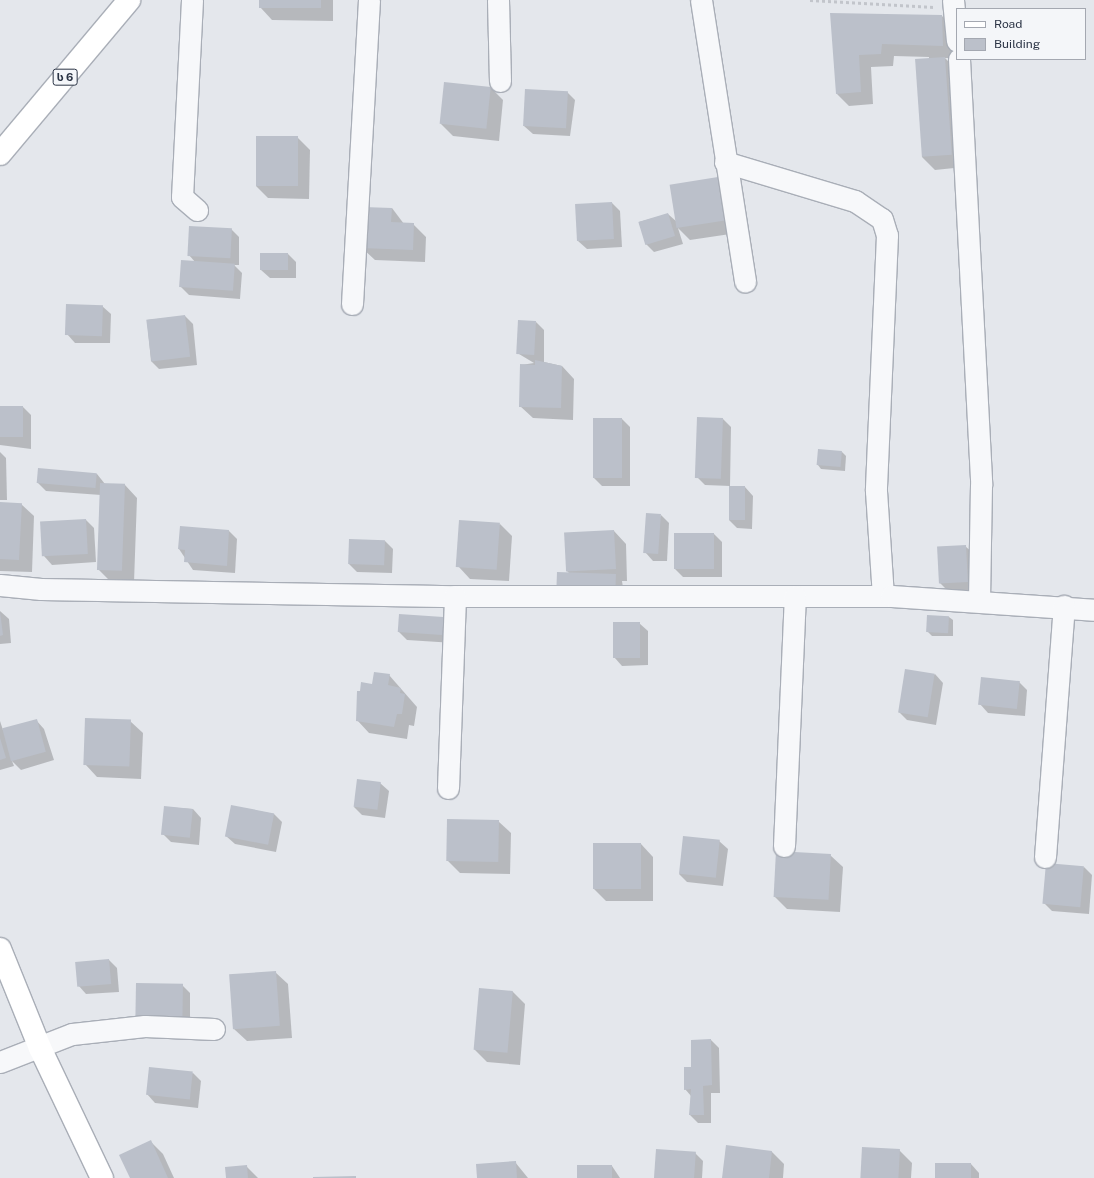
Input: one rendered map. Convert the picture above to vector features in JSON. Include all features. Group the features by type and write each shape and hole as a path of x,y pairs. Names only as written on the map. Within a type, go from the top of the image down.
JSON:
{"main road":[{"name":"ს 6","path":"0,154 129,0"},
{"path":"0,950 40,1048 102,1178"}],"street":[{"path":"192,0 182,197 197,210"},
{"path":"352,304 369,0"},
{"path":"498,0 500,80"},
{"path":"695,0 701,0 725,162 745,282"},
{"path":"954,4 956,29"},
{"path":"959,60 980,461 979,601"},
{"path":"725,162 855,200 882,219 887,235 876,491 883,596"},
{"path":"0,585 49,589 455,596 883,596 1064,606 1094,610"},
{"path":"448,788 455,596"},
{"path":"784,846 795,596"},
{"path":"1044,857 1064,606"},
{"path":"0,1062 40,1048 72,1034 145,1026 214,1029"}],"path":[{"path":"810,0 954,4"}],"building":[{"path":"259,0 321,0 321,8 259,8"},
{"path":"830,13 942,15 943,46 882,44 881,54 859,55 861,92 836,94"},
{"path":"945,57 952,155 922,157 915,59"},
{"path":"444,82 491,87 486,129 440,124"},
{"path":"525,89 568,91 566,128 523,126"},
{"path":"256,136 298,136 298,186 256,186"},
{"path":"718,177 725,220 676,228 670,185"},
{"path":"612,202 614,239 577,241 575,204"},
{"path":"363,207 392,208 391,222 414,223 413,250 361,248"},
{"path":"668,213 675,236 645,245 638,222"},
{"path":"189,226 232,228 230,258 187,256"},
{"path":"260,253 288,253 288,270 260,270"},
{"path":"181,260 235,264 233,291 179,287"},
{"path":"66,304 103,305 102,336 65,335"},
{"path":"185,315 190,357 151,361 146,320"},
{"path":"518,320 536,321 534,355 516,354"},
{"path":"535,360 562,366 561,408 519,407 520,364 535,365"},
{"path":"0,406 23,406 23,437 0,437"},
{"path":"697,417 723,418 721,479 695,478"},
{"path":"593,418 622,418 622,478 593,478"},
{"path":"818,449 842,451 841,467 817,465"},
{"path":"38,468 97,473 95,488 37,483"},
{"path":"100,483 125,484 122,571 97,570"},
{"path":"729,486 745,486 745,520 729,520"},
{"path":"0,502 22,503 19,560 0,559"},
{"path":"646,513 661,514 658,554 643,553"},
{"path":"86,519 88,554 42,556 40,521"},
{"path":"459,520 500,523 497,570 456,567"},
{"path":"180,526 229,530 227,566 184,562 185,550 178,549"},
{"path":"614,530 616,569 566,572 564,533"},
{"path":"674,533 714,533 714,569 674,569"},
{"path":"349,539 385,540 384,565 348,564"},
{"path":"966,545 968,582 939,583 937,547"},
{"path":"557,572 616,574 616,587 557,585"},
{"path":"0,612 3,635 0,636"},
{"path":"399,614 447,617 446,635 398,632"},
{"path":"927,615 949,616 948,633 926,632"},
{"path":"613,622 640,622 640,658 613,658"},
{"path":"905,669 935,674 928,717 898,712"},
{"path":"374,672 390,674 388,685 401,688 400,693 405,694 402,714 397,714 394,727 356,721 357,691 360,691 361,682 372,684"},
{"path":"981,677 1020,681 1017,709 978,705"},
{"path":"85,718 131,720 129,767 83,765"},
{"path":"37,719 46,752 11,761 2,728"},
{"path":"0,738 6,758 0,760"},
{"path":"357,779 381,782 377,810 354,807"},
{"path":"231,805 274,813 268,845 225,836"},
{"path":"164,806 193,809 190,838 161,835"},
{"path":"447,819 499,820 498,862 446,861"},
{"path":"683,836 720,840 716,878 679,874"},
{"path":"593,843 641,843 641,889 593,889"},
{"path":"776,851 831,854 829,900 774,897"},
{"path":"1046,863 1084,866 1080,907 1042,904"},
{"path":"109,959 111,984 77,987 75,962"},
{"path":"276,971 280,1026 233,1029 229,974"},
{"path":"136,983 183,984 182,1017 135,1016"},
{"path":"479,988 513,991 507,1053 474,1050"},
{"path":"711,1039 712,1085 703,1086 704,1115 689,1115 691,1089 684,1090 684,1067 691,1067 691,1040"},
{"path":"149,1067 193,1072 190,1099 146,1095"},
{"path":"151,1140 168,1178 130,1178 119,1155"},
{"path":"726,1145 772,1151 769,1178 722,1178"},
{"path":"862,1147 900,1149 898,1178 860,1178"},
{"path":"656,1149 696,1152 694,1178 654,1178"},
{"path":"516,1161 517,1178 477,1178 476,1164"},
{"path":"935,1163 971,1163 971,1178 935,1178"},
{"path":"247,1165 248,1178 226,1178 225,1167"},
{"path":"577,1165 612,1165 612,1178 577,1178"},
{"path":"356,1176 356,1178 313,1178 313,1177"}]}
